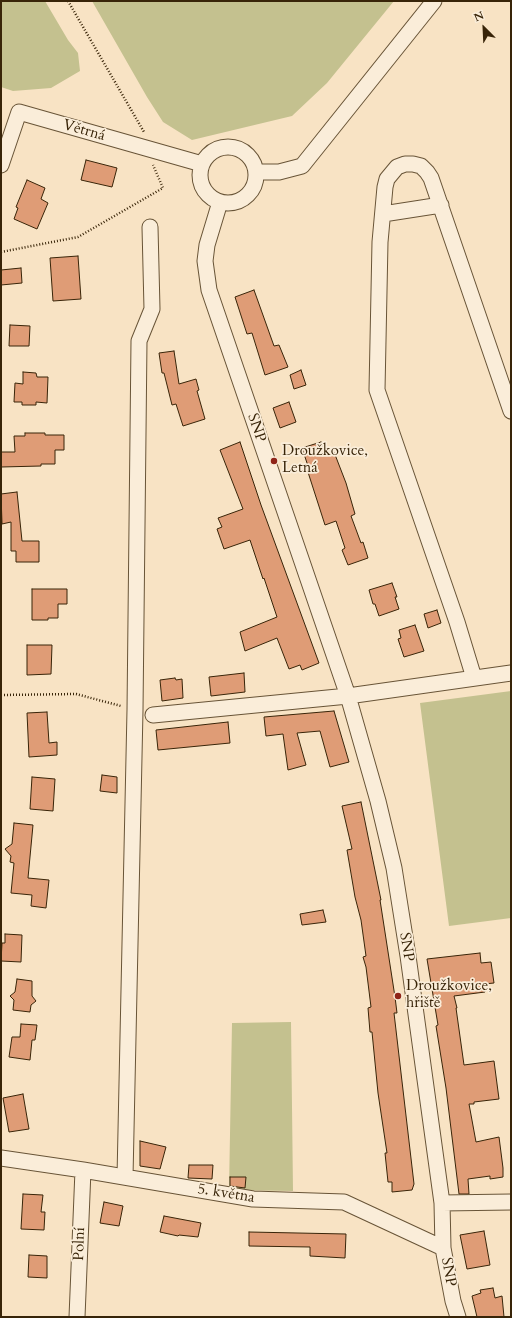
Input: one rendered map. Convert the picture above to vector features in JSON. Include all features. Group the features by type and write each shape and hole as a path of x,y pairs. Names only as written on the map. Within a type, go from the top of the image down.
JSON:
{"street":[{"path":"256,172 279,172 302,166 434,1"},
{"name":"Větrná","path":"1,165 19,112 202,164"},
{"path":"230,147 244,151 250,158 256,172 255,182 250,192 242,199 233,202 220,202 212,198 203,188 200,174 202,164 209,154 218,148 230,147"},
{"path":"474,678 457,622 377,390 380,242 385,187 387,179 397,167 405,164 421,166 432,178 511,411"},
{"name":"SNP","path":"220,202 207,246 205,261 209,290 348,696 378,801 394,868 408,956 442,1203 443,1248 453,1301 458,1317"},
{"path":"383,214 441,205"},
{"path":"124,1177 135,710 139,341 152,309 150,227"},
{"path":"153,714 348,696 511,673"},
{"name":"5. května","path":"1,1158 83,1170 253,1199 344,1202 443,1248"},
{"name":"Polní","path":"77,1317 83,1170"},
{"path":"442,1203 511,1202"}],"path":[{"path":"1,252 78,237 163,188 146,149 144,132 68,1"},
{"path":"1,695 76,694 135,710"}],"shaded area":[{"path":"1,1 45,1 68,40 78,53 80,71 51,88 13,91 1,87"},
{"path":"92,1 394,1 327,83 292,116 192,140 163,122"},
{"path":"511,691 511,918 449,926 420,703"},
{"path":"291,1022 293,1191 229,1190 232,1023"}],"building":[{"path":"86,160 117,168 112,187 81,180"},
{"path":"27,180 45,188 41,199 48,203 37,229 14,219 18,208 16,207"},
{"path":"78,256 81,299 53,301 50,258"},
{"path":"21,268 22,283 1,285 1,270"},
{"path":"254,290 274,346 279,345 288,367 265,375 252,333 247,334 235,297"},
{"path":"10,325 30,326 29,346 9,346"},
{"path":"174,351 179,384 196,379 199,390 197,391 205,419 183,426 176,404 172,405 164,373 162,373 159,353"},
{"path":"301,370 306,385 294,389 290,375"},
{"path":"23,372 36,373 37,377 48,377 47,403 36,402 36,405 22,405 22,402 14,402 15,383 23,384"},
{"path":"289,402 296,422 280,428 273,408"},
{"path":"25,433 64,435 64,450 55,450 55,464 41,464 41,466 1,467 1,452 15,452 14,436 25,436"},
{"path":"240,442 261,505 319,663 302,670 300,665 289,669 277,638 245,651 240,632 277,617 250,540 224,549 217,529 222,527 218,518 243,509 220,450"},
{"path":"321,442 326,455 334,452 346,483 355,514 351,516 361,543 363,542 368,558 348,565 342,550 345,548 336,521 325,525 306,466 308,466 302,448"},
{"path":"17,492 22,541 39,541 39,562 16,562 16,551 11,551 11,522 2,524 1,494"},
{"path":"392,583 399,609 379,616 375,604 373,604 369,590"},
{"path":"32,589 67,589 67,604 58,604 58,618 48,618 48,620 32,620"},
{"path":"437,610 441,623 428,628 424,614"},
{"path":"415,625 424,651 404,657 398,639 401,638 399,630"},
{"path":"27,645 52,645 51,674 27,675"},
{"path":"244,673 245,692 211,696 209,677"},
{"path":"175,678 176,680 182,679 183,698 162,701 160,680"},
{"path":"334,711 349,762 330,767 320,731 297,733 306,765 288,770 283,734 266,736 264,717"},
{"path":"47,712 49,743 57,742 57,755 29,757 27,713"},
{"path":"228,722 230,743 158,750 156,730"},
{"path":"102,775 117,777 117,793 100,791"},
{"path":"32,777 55,779 53,811 30,809"},
{"path":"361,802 381,900 395,997 397,1013 394,1013 414,1184 412,1190 392,1192 392,1182 388,1182 385,1153 387,1153 378,1093 372,1032 370,1032 368,1008 371,1007 366,967 363,957 366,956 361,920 355,897 347,850 352,849 342,806"},
{"path":"14,823 33,825 28,878 49,880 46,908 31,906 32,895 11,893 14,863 10,862 11,856 5,849 12,844"},
{"path":"323,910 326,922 302,925 300,914"},
{"path":"5,934 22,935 21,962 1,961 2,943 5,943"},
{"path":"480,953 481,963 491,962 494,983 484,984 485,992 454,996 457,1008 464,1065 494,1061 499,1099 469,1104 476,1142 499,1137 503,1177 490,1179 490,1176 468,1179 469,1194 459,1194 446,1088 436,1026 438,1025 427,959"},
{"path":"17,979 32,981 32,996 36,1001 31,1005 30,1012 13,1010 14,1000 10,996 15,992"},
{"path":"21,1024 37,1025 35,1040 32,1040 30,1060 9,1057 12,1037 20,1037"},
{"path":"23,1094 29,1129 9,1132 3,1098"},
{"path":"140,1141 166,1147 160,1169 140,1166"},
{"path":"189,1165 213,1165 212,1179 188,1178"},
{"path":"230,1177 246,1177 245,1188 230,1186"},
{"path":"23,1194 43,1195 41,1212 45,1212 44,1230 21,1229"},
{"path":"104,1202 123,1206 119,1226 100,1223"},
{"path":"164,1216 201,1223 198,1237 178,1236 160,1232"},
{"path":"484,1231 490,1265 467,1269 460,1235"},
{"path":"249,1232 346,1234 345,1258 310,1256 310,1247 249,1246"},
{"path":"29,1255 47,1256 47,1278 28,1277"},
{"path":"493,1288 495,1298 502,1296 504,1317 477,1317 472,1296 481,1293 480,1290"}],"place":[{"name":"Droužkovice, Letná","path":"274,461"},
{"name":"Droužkovice, hřiště","path":"398,996"}]}
